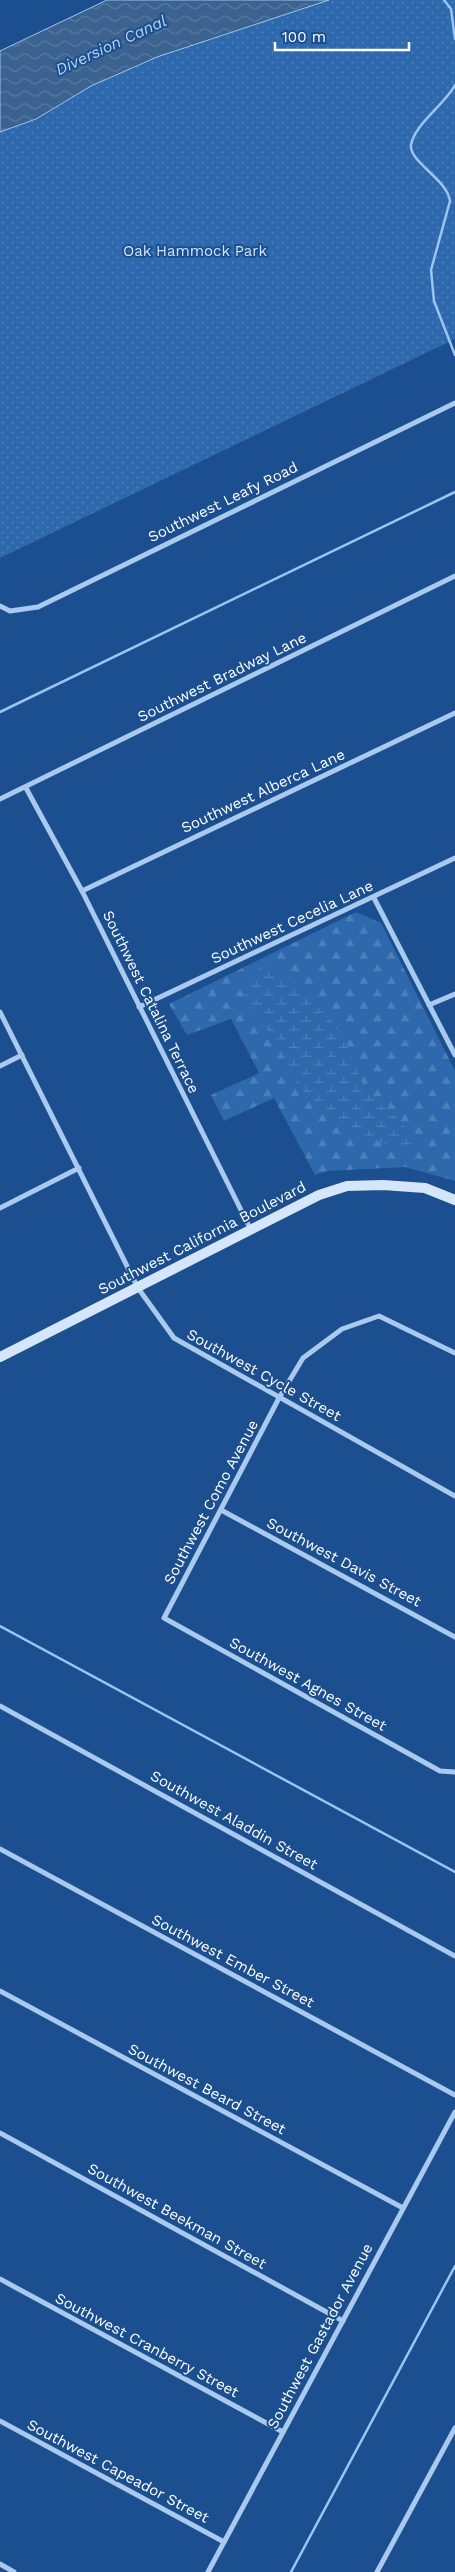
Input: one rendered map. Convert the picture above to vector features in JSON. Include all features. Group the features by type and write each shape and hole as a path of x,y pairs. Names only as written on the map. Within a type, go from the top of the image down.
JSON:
{"street":[{"name":"Southwest Leafy Road","path":"0,606 10,611 38,607 455,403"},
{"name":"Southwest Bradway Lane","path":"0,799 26,788 455,576"},
{"name":"Southwest Alberca Lane","path":"82,891 455,713"},
{"name":"Southwest Catalina Terrace","path":"26,788 82,891 250,1228"},
{"name":"Southwest Cecelia Lane","path":"139,1007 374,898 455,858"},
{"path":"374,898 455,1055"},
{"path":"429,1005 455,994"},
{"name":"Southwest Cycle Street","path":"0,1012 138,1288 174,1338 455,1496"},
{"path":"0,1066 22,1055"},
{"path":"0,1208 79,1168"},
{"name":"Southwest California Boulevard","path":"0,1357 138,1288 250,1228 319,1195 346,1186 383,1185 425,1188 455,1200"},
{"name":"Southwest Como Avenue","path":"164,1618 279,1398 303,1358 342,1329 379,1316 455,1353"},
{"name":"Southwest Davis Street","path":"221,1510 455,1637"},
{"name":"Southwest Agnes Street","path":"164,1618 440,1771 455,1772"},
{"name":"Southwest Aladdin Street","path":"0,1706 455,1956"},
{"name":"Southwest Ember Street","path":"0,1849 455,2095"},
{"name":"Southwest Beard Street","path":"0,1991 403,2208"},
{"name":"Southwest Gastador Avenue","path":"208,2572 455,2112"},
{"name":"Southwest Beekman Street","path":"0,2133 343,2321"},
{"name":"Southwest Cranberry Street","path":"0,2279 283,2432"},
{"name":"Southwest Capeador Street","path":"0,2421 224,2542"},
{"path":"377,2572 455,2428"},
{"path":"0,2564 14,2572"}],"green space":[{"name":"Oak Hammock Park","path":"329,0 455,0 455,339 0,558 0,132 36,119 91,86 157,57"},
{"path":"356,912 381,923 455,1071 455,1181 405,1167 328,1171 315,1175 274,1098 224,1121 211,1095 259,1073 231,1019 187,1035 169,1004"},
{"path":"267,965 292,979 327,1014 351,1053 361,1080 370,1095 402,1123 407,1130 412,1147 409,1151 400,1150 344,1127 299,1087 266,1027 252,1010 246,998 246,983 252,972"}],"water":[{"name":"Diversion Canal","path":"107,0 329,0 157,57 91,86 36,119 0,132 0,51"}],"waterway":[{"path":"444,0 451,9 455,39"},
{"path":"455,85 418,130 413,137 411,145 416,158 442,185 450,201 431,270 434,301 455,355"},
{"path":"0,712 455,492"},
{"path":"0,1626 455,1872"},
{"path":"291,2572 455,2266"}]}
